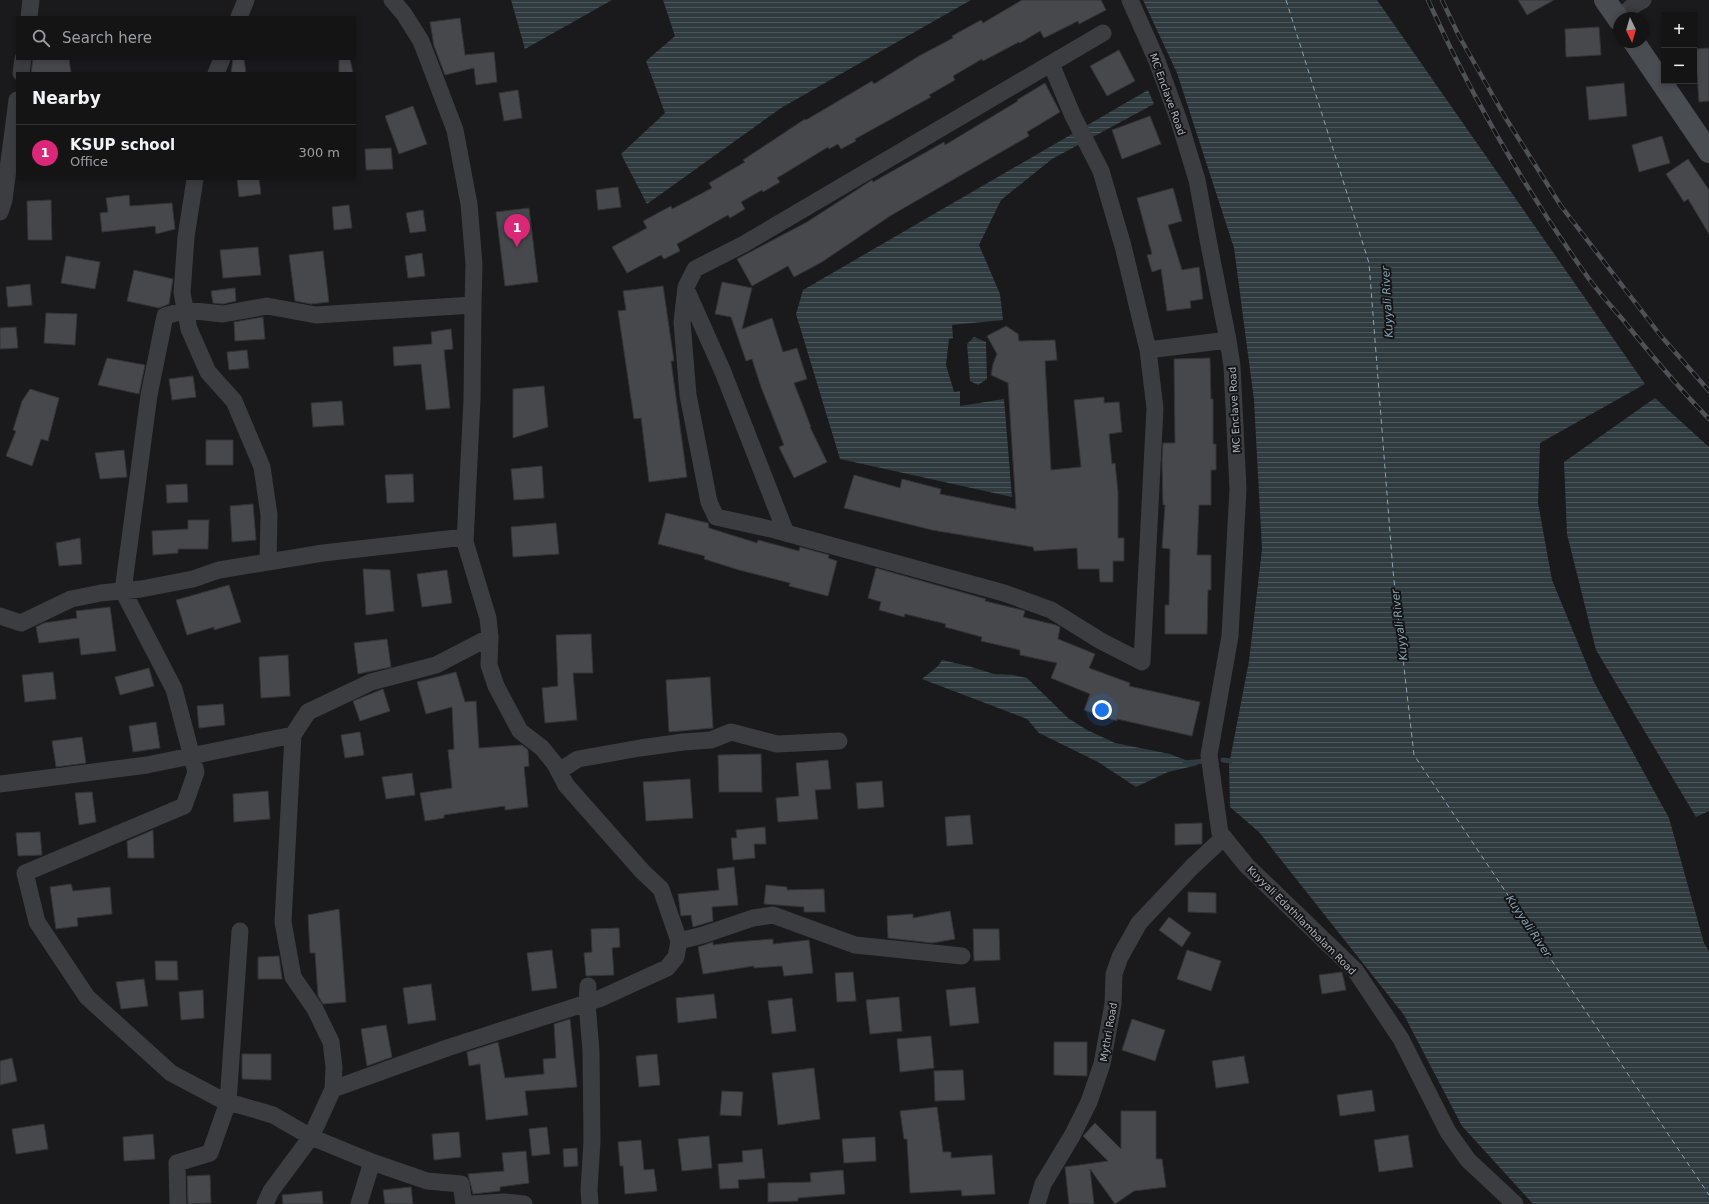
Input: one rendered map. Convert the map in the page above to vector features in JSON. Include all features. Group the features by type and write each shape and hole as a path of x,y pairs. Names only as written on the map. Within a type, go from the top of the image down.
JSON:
{"main road":[{"path":"1605,0 1614,12"},
{"path":"1638,48 1709,152"}],"street":[{"path":"29,16 31,0"},
{"path":"239,16 246,0"},
{"path":"333,1089 447,1048 588,1003 631,985 667,968 676,957 679,941 661,889 642,871 566,785 542,748 520,731 496,686 489,665 490,637 488,618 465,542 472,400 474,264 469,204 455,130 421,41 404,14 392,0"},
{"name":"MC Enclave Road","path":"1130,0 1157,61 1179,121 1197,180 1232,366 1238,489 1230,636 1210,755 1222,835"},
{"path":"1626,12 1634,5 1643,0"},
{"path":"1051,64 1073,116 1101,172 1123,246 1148,350 1154,408 1142,662 1101,641 1051,610 1004,593 786,533 716,517 709,502 688,394 682,322 686,287 695,269 744,244 1103,33"},
{"path":"21,72 23,60"},
{"path":"216,72 222,60"},
{"path":"0,212 4,200 16,108"},
{"path":"195,180 186,237 182,292 189,329 208,372 234,401 262,467 269,515 268,562"},
{"path":"686,287 723,372 786,533"},
{"path":"464,1204 461,1184 427,1181 372,1162 311,1138 273,1115 228,1102 171,1073 87,997 37,922 25,873 184,806 196,772 174,689 123,591 149,395 165,316 186,310 223,314 267,306 316,316 473,305"},
{"path":"1148,350 1228,340"},
{"path":"0,616 21,623 71,599 101,593 141,589 193,579 219,570 323,553 465,537"},
{"path":"265,1204 270,1191 311,1138 333,1089 334,1067 331,1042 315,1009 293,977 283,922 293,735 308,712 371,682 436,665 490,637"},
{"path":"558,771 578,759 640,748 711,740 731,732 777,744 839,740"},
{"path":"0,784 147,765 293,735"},
{"name":"Mythri Road","path":"1037,1204 1043,1184 1072,1136 1089,1102 1102,1064 1114,1004 1114,974 1120,957 1139,923 1222,835"},
{"name":"Kuyyali Edathilambalam Road","path":"1222,835 1247,866 1355,970 1401,1039 1448,1132 1468,1160 1515,1204"},
{"path":"679,941 703,935 753,918 773,915 855,945 962,956"},
{"path":"178,1204 177,1163 210,1153 228,1102 240,931"},
{"path":"588,986 591,1051 592,1141 589,1190 590,1204"},
{"path":"359,1204 372,1162"},
{"path":"472,1204 504,1202 524,1204"}],"water":[{"path":"511,0 612,0 525,49"},
{"path":"663,0 971,0 781,108 647,204 621,154 665,113 646,61 675,36"},
{"name":"Kuyyali River","path":"1143,0 1377,0 1645,384 1540,443 1538,503 1552,580 1594,682 1669,818 1704,943 1709,951 1709,1204 1533,1204 1462,1126 1404,1015 1259,832 1230,807 1229,765 1249,661 1262,549 1254,400 1234,248 1177,73"},
{"path":"1148,90 1154,104 1052,159 1001,200 979,245 1000,294 1003,320 952,325 953,338 949,339 946,365 954,392 960,391 960,406 1004,399 1012,497 840,459 796,314 803,290"},
{"path":"974,337 986,342 987,379 978,385 970,381 967,344"},
{"path":"1655,398 1709,447 1709,811 1696,817 1596,650 1567,534 1564,462"},
{"path":"942,660 994,674 1013,675 1027,678 1068,718 1087,730 1115,743 1170,754 1198,765 1168,772 1136,787 1098,762 1039,733 1027,719 922,679 938,666"}],"building":[{"path":"1022,0 1101,0 1106,10 1079,24 1078,21 1044,38 1040,31 1020,43 1019,42 983,61 982,59 953,76 955,80 929,95 931,97 855,139 856,141 841,149 838,144 829,149 828,147 777,178 780,182 741,202 745,209 730,218 728,215 677,244 680,251 664,259 661,255 627,273 612,247 647,228 643,221 671,206 672,209 712,188 709,183 745,162 743,160 805,119 806,120 872,81 874,84 919,56 953,38 952,36 981,20 983,23"},
{"path":"1518,0 1554,0 1527,15"},
{"path":"460,18 465,55 494,52 497,82 476,85 474,68 445,75 434,46 430,22"},
{"path":"1599,27 1601,55 1566,57 1565,29"},
{"path":"1709,48 1709,101 1699,102 1697,49"},
{"path":"1119,50 1135,81 1107,96 1090,66"},
{"path":"33,60 69,60 71,72 31,72"},
{"path":"233,60 244,60 246,72 231,72"},
{"path":"339,60 350,60 353,72 339,72"},
{"path":"1045,83 1060,112 1027,132 1029,136 890,216 822,262 794,277 788,266 752,286 737,259 807,222 872,180 873,182 944,142 945,145"},
{"path":"1624,83 1627,116 1589,120 1586,87"},
{"path":"518,90 522,118 504,121 499,93"},
{"path":"413,106 427,144 399,154 385,116"},
{"path":"1150,116 1161,144 1122,159 1112,130"},
{"path":"1662,136 1670,163 1639,172 1632,145"},
{"path":"391,148 393,169 366,170 365,149"},
{"path":"1688,159 1709,190 1709,234 1688,199 1684,202 1666,174"},
{"path":"237,180 259,180 261,194 239,197"},
{"path":"618,187 621,207 598,210 596,190"},
{"path":"1173,188 1182,221 1168,225 1182,270 1199,267 1203,299 1190,301 1191,308 1167,311 1161,269 1152,272 1147,255 1152,254 1137,198"},
{"path":"129,195 130,206 172,203 175,229 156,234 155,226 102,232 100,213 108,212 106,198"},
{"path":"51,200 52,240 28,240 27,201"},
{"path":"349,205 352,228 334,230 332,207"},
{"path":"529,208 538,282 505,286 496,212"},
{"path":"423,210 426,231 410,233 406,213"},
{"path":"258,247 261,275 223,278 220,250"},
{"path":"323,251 329,302 311,304 295,301 289,255"},
{"path":"422,253 425,276 408,278 405,256"},
{"path":"66,256 100,262 95,289 61,283"},
{"path":"134,270 173,279 169,304 159,308 127,301"},
{"path":"722,282 752,288 742,329 772,318 783,352 797,348 807,379 794,383 810,427 827,462 794,478 779,447 784,445 761,387 752,359 746,361 731,317 715,314"},
{"path":"30,284 32,305 8,307 6,287"},
{"path":"663,286 674,361 671,361 687,477 649,482 641,418 634,419 618,311 626,310 623,291"},
{"path":"235,288 236,301 223,304 213,303 211,291"},
{"path":"46,313 77,314 75,345 44,343"},
{"path":"263,317 265,339 235,341 234,322"},
{"path":"1006,326 1018,334 1019,341 1055,340 1057,360 1045,361 1051,470 1081,467 1074,400 1104,397 1104,403 1119,402 1122,432 1109,434 1112,464 1115,463 1118,492 1118,538 1124,538 1124,561 1113,561 1113,582 1100,582 1099,569 1078,569 1077,548 1034,551 1033,547 932,530 844,508 854,475 900,488 902,479 941,489 940,494 1016,509 1008,383 991,375 997,354 987,336"},
{"path":"16,327 18,348 0,349 0,328"},
{"path":"451,329 453,349 444,350 450,408 426,410 421,364 394,366 393,347 432,344 431,332"},
{"path":"247,350 249,368 229,370 227,352"},
{"path":"107,358 145,365 139,394 98,385"},
{"path":"1210,358 1211,399 1213,399 1213,444 1216,444 1216,470 1211,470 1211,505 1199,505 1197,555 1211,555 1211,590 1208,590 1207,634 1165,634 1165,605 1169,605 1170,549 1162,548 1165,505 1163,505 1162,459 1163,443 1175,443 1174,359"},
{"path":"193,376 196,397 172,400 169,379"},
{"path":"544,386 548,427 513,438 513,389"},
{"path":"30,389 59,398 48,441 41,439 32,466 6,456 16,431 13,430 22,401"},
{"path":"342,401 344,425 313,427 311,403"},
{"path":"206,440 233,440 233,465 206,465"},
{"path":"124,450 127,477 100,479 95,453"},
{"path":"542,466 544,498 514,500 511,469"},
{"path":"413,474 414,502 387,503 385,475"},
{"path":"187,484 188,502 167,503 166,485"},
{"path":"253,504 256,540 232,542 230,506"},
{"path":"666,513 708,523 709,528 757,543 758,540 799,551 800,547 829,555 828,558 837,561 828,596 789,586 790,583 704,559 705,556 658,544"},
{"path":"188,520 209,520 208,549 178,549 178,553 153,555 152,531 188,529"},
{"path":"556,523 559,554 513,557 511,527"},
{"path":"80,538 82,564 59,566 56,543"},
{"path":"876,568 986,599 985,601 1022,610 1025,611 1023,617 1060,627 1058,639 1095,654 1089,668 1130,683 1129,686 1200,702 1192,736 1117,719 1117,721 1084,710 1090,694 1051,678 1057,663 1020,655 1020,650 981,641 982,637 945,627 946,624 905,614 904,617 879,610 881,602 868,598"},
{"path":"363,569 390,570 394,611 366,615"},
{"path":"447,570 452,603 422,607 417,574"},
{"path":"229,585 241,622 214,630 214,627 187,635 176,600"},
{"path":"110,607 116,651 81,655 79,638 39,643 36,627 44,623 77,618 76,611"},
{"path":"591,634 593,673 573,673 577,720 545,723 542,688 558,686 556,635"},
{"path":"387,639 391,667 358,674 354,643"},
{"path":"288,655 290,696 261,698 259,657"},
{"path":"149,668 154,686 120,695 115,677"},
{"path":"53,672 56,699 25,702 22,675"},
{"path":"456,672 465,702 476,701 479,748 522,745 528,750 529,766 524,767 528,807 505,810 505,806 444,815 444,818 425,821 420,793 452,788 448,750 454,749 452,707 426,714 417,682"},
{"path":"710,677 713,728 669,732 666,680"},
{"path":"383,689 390,711 360,721 353,701"},
{"path":"223,704 225,725 199,728 197,706"},
{"path":"156,722 160,748 133,752 129,726"},
{"path":"360,732 364,755 345,758 341,735"},
{"path":"82,737 86,763 56,767 52,741"},
{"path":"761,754 762,792 719,792 718,755"},
{"path":"828,760 831,789 815,790 818,819 778,822 776,798 799,796 796,763"},
{"path":"412,773 415,795 386,799 382,777"},
{"path":"690,779 693,818 646,821 643,782"},
{"path":"882,781 884,807 858,809 856,783"},
{"path":"268,791 270,819 234,822 233,794"},
{"path":"92,792 96,822 79,825 75,793"},
{"path":"970,815 973,844 947,846 945,817"},
{"path":"1202,823 1202,844 1175,845 1175,824"},
{"path":"765,827 766,844 754,844 755,858 733,860 731,838 737,838 736,830"},
{"path":"153,830 154,858 128,858 127,841"},
{"path":"40,832 42,855 18,856 16,833"},
{"path":"734,867 738,905 712,907 713,921 693,927 691,915 681,916 678,894 719,890 717,869"},
{"path":"71,884 73,891 110,887 112,914 77,918 78,926 56,929 50,887"},
{"path":"766,885 787,887 787,890 824,889 825,912 804,912 804,907 764,904"},
{"path":"1188,892 1216,893 1216,913 1188,912"},
{"path":"339,909 346,1002 323,1004 318,996 315,953 310,953 308,915"},
{"path":"950,911 955,939 932,943 888,938 887,916 913,914 913,918"},
{"path":"1169,917 1191,933 1182,947 1159,930"},
{"path":"619,928 620,947 612,948 614,975 586,976 584,953 592,952 591,929"},
{"path":"973,929 999,929 1000,960 974,961"},
{"path":"773,939 773,944 809,940 813,973 784,976 782,966 754,968 754,966 703,974 698,947 713,942 713,945"},
{"path":"552,950 557,988 532,991 527,953"},
{"path":"1187,950 1221,961 1211,991 1177,979"},
{"path":"279,956 282,979 258,979 258,957"},
{"path":"155,961 177,961 178,980 156,980"},
{"path":"853,972 856,1001 837,1002 835,973"},
{"path":"1342,972 1346,990 1322,994 1319,975"},
{"path":"144,979 148,1006 121,1009 116,982"},
{"path":"431,984 436,1020 408,1024 403,988"},
{"path":"975,987 979,1023 950,1026 946,990"},
{"path":"203,990 204,1018 181,1020 179,992"},
{"path":"714,994 717,1018 678,1023 676,998"},
{"path":"899,997 902,1031 870,1034 866,1000"},
{"path":"792,998 796,1031 772,1034 768,1001"},
{"path":"570,1019 577,1087 525,1091 528,1115 486,1120 480,1064 469,1066 467,1052 498,1042 505,1078 544,1074 543,1059 556,1058 554,1024"},
{"path":"1132,1019 1165,1030 1155,1061 1122,1050"},
{"path":"386,1025 392,1057 367,1066 361,1029"},
{"path":"931,1036 934,1068 900,1072 897,1039"},
{"path":"1054,1042 1087,1042 1087,1076 1054,1075"},
{"path":"242,1054 271,1054 271,1080 242,1079"},
{"path":"657,1054 660,1085 639,1087 636,1056"},
{"path":"1244,1056 1249,1083 1216,1088 1212,1061"},
{"path":"12,1058 17,1081 0,1085 0,1061"},
{"path":"814,1068 820,1119 778,1125 772,1073"},
{"path":"963,1070 965,1100 935,1101 934,1071"},
{"path":"1372,1090 1375,1111 1340,1116 1337,1095"},
{"path":"722,1091 743,1092 741,1116 720,1115"},
{"path":"937,1107 943,1152 951,1152 951,1158 992,1155 995,1194 962,1196 961,1190 910,1193 907,1139 904,1139 900,1111"},
{"path":"1121,1111 1156,1111 1156,1159 1162,1159 1166,1187 1134,1191 1115,1204 1090,1169 1094,1204 1069,1204 1065,1167 1108,1161 1083,1136 1095,1123 1121,1149"},
{"path":"44,1124 48,1149 16,1154 12,1129"},
{"path":"547,1127 550,1154 532,1156 529,1129"},
{"path":"459,1132 461,1157 434,1160 432,1134"},
{"path":"153,1134 155,1159 124,1161 123,1137"},
{"path":"1408,1135 1413,1167 1379,1172 1374,1140"},
{"path":"709,1136 712,1168 682,1171 678,1139"},
{"path":"875,1137 876,1161 844,1163 842,1139"},
{"path":"641,1140 644,1170 654,1169 657,1191 625,1194 623,1166 620,1166 618,1142"},
{"path":"577,1148 578,1166 564,1167 563,1149"},
{"path":"762,1149 765,1178 738,1180 739,1188 720,1189 718,1164 743,1162 742,1151"},
{"path":"526,1151 529,1183 500,1187 500,1191 473,1194 468,1174 504,1171 502,1153"},
{"path":"843,1170 845,1194 798,1198 798,1201 768,1202 768,1183 811,1182 810,1173"},
{"path":"210,1175 211,1203 188,1204 187,1176"},
{"path":"411,1187 413,1204 385,1204 383,1190"},
{"path":"322,1191 323,1204 283,1204 282,1195"}],"waterway":[{"path":"1223,760 1230,761"},
{"path":"1185,763 1205,761"}],"ferry route":[{"path":"1286,0 1369,263 1393,571 1414,755 1709,1195"}],"railway":[{"path":"1428,0 1463,73 1502,144 1566,246 1589,279 1644,346 1709,419"},
{"path":"1442,0 1459,36 1505,117 1561,206 1661,336 1709,391"}],"place":[{"name":"KSUP school","path":"517,247"}]}
